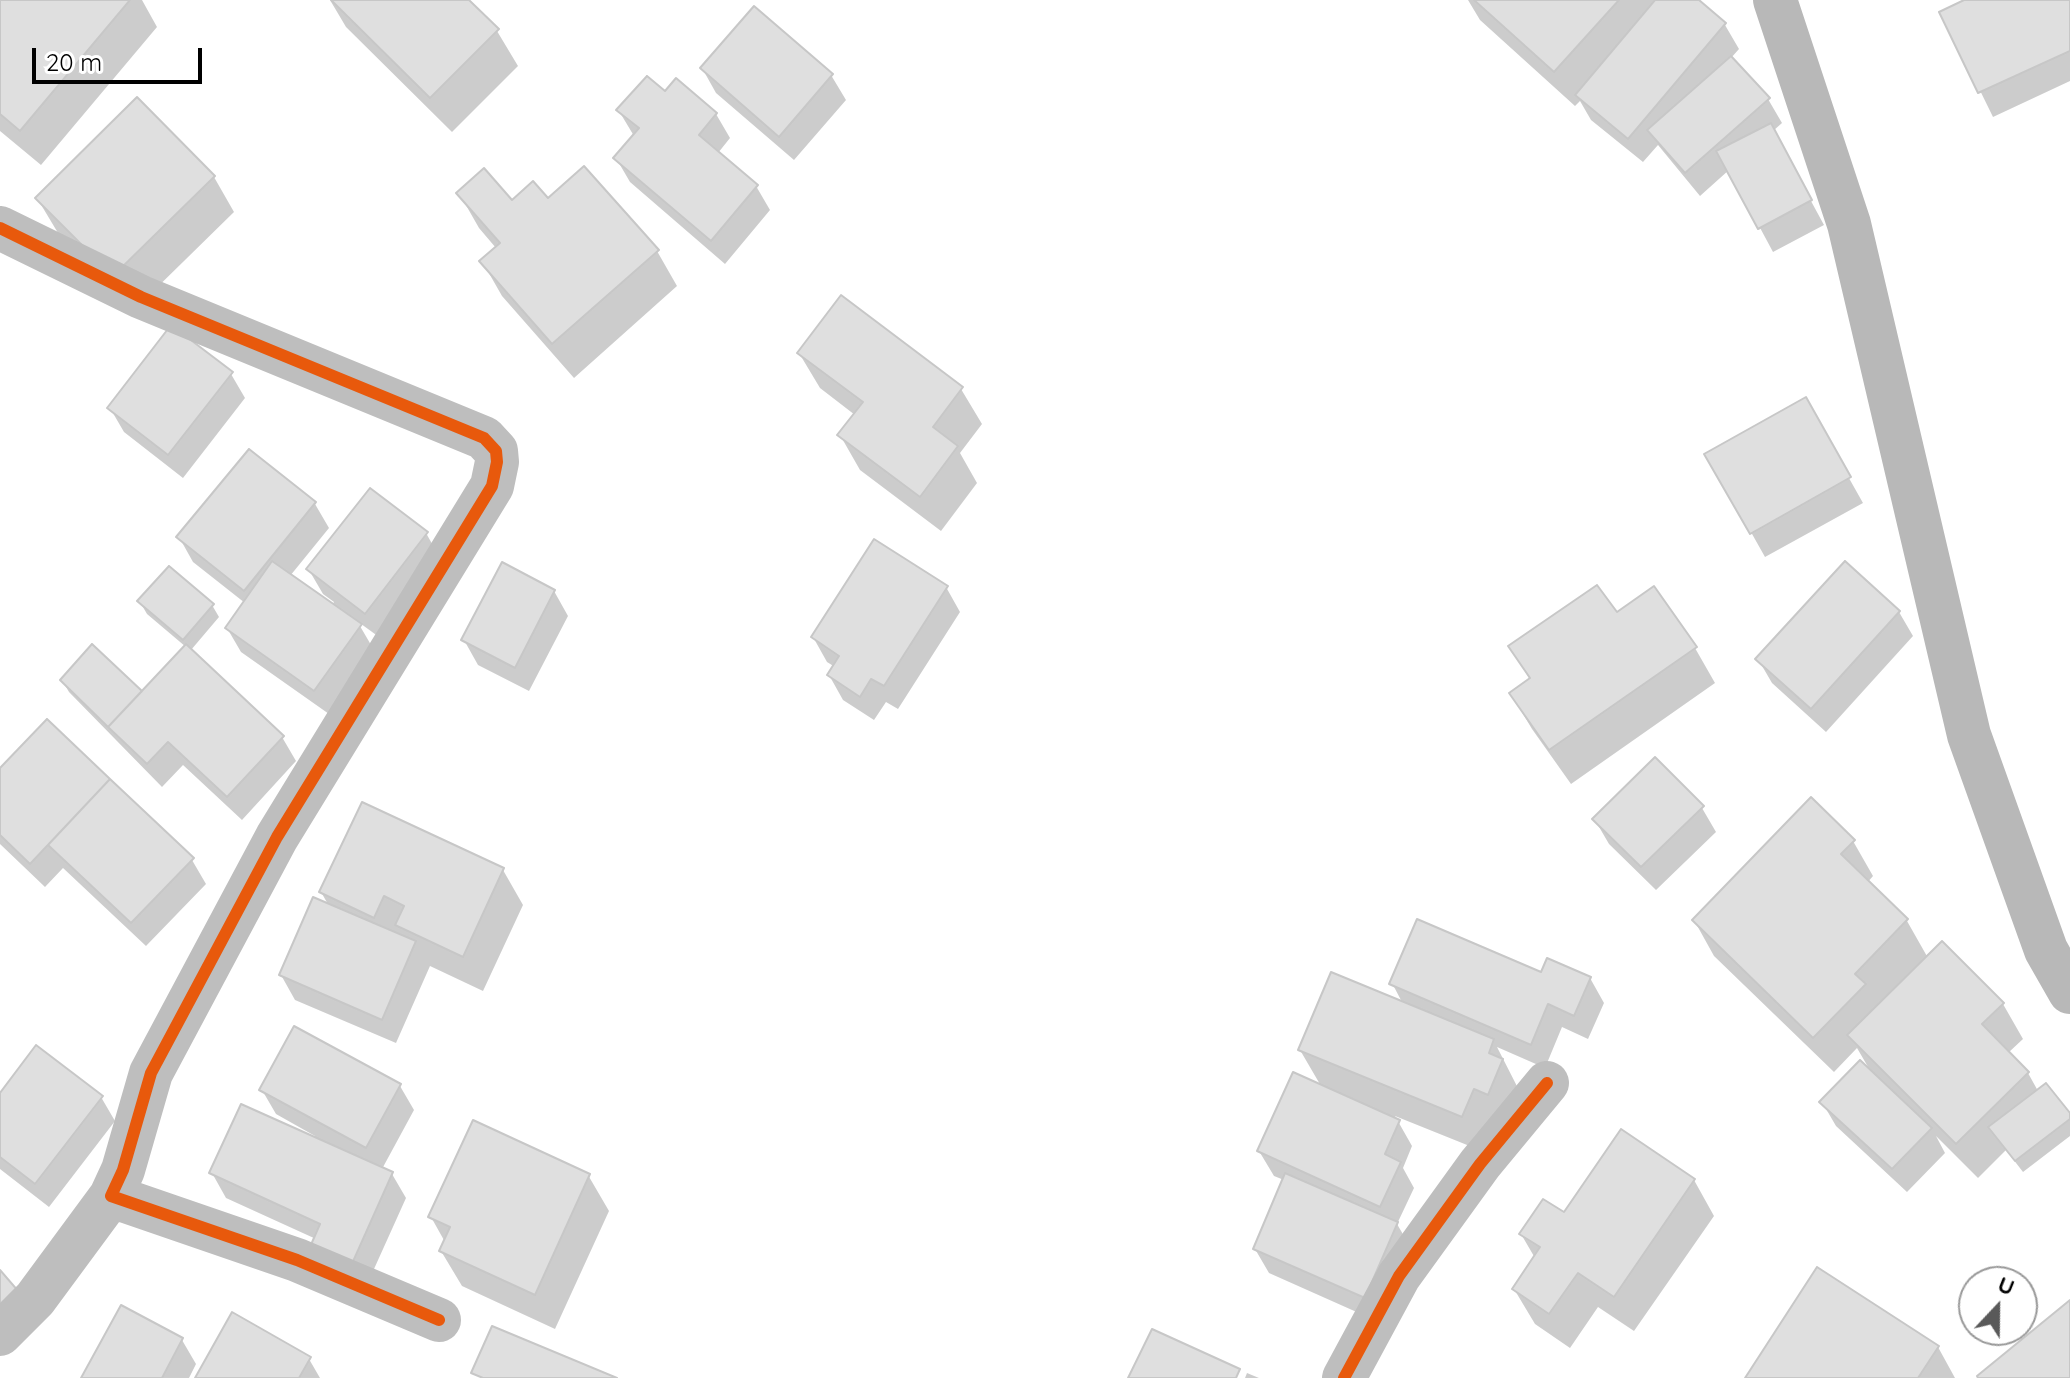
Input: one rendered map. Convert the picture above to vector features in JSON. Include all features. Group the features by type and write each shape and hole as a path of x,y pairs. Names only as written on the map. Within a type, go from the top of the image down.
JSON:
{"main road":[{"path":"1775,0 1849,224 1969,735 2058,943 2070,992"}],"street":[{"path":"0,228 141,297 484,438 496,451 492,486 277,837 151,1073 123,1170 111,1196 35,1299 0,1334"},
{"path":"1344,1378 1399,1276 1480,1164 1547,1083"},
{"path":"111,1196 297,1260 439,1320"}],"building":[{"path":"0,0 130,0 20,131 0,114"},
{"path":"331,0 469,0 499,29 430,98"},
{"path":"1474,0 1619,0 1554,72"},
{"path":"1655,0 1699,0 1726,23 1628,139 1575,95"},
{"path":"1964,0 2070,0 2070,51 1978,93 1939,12"},
{"path":"754,6 833,74 779,137 700,68"},
{"path":"1731,56 1770,98 1685,173 1647,130"},
{"path":"647,76 665,91 676,78 717,113 699,135 758,185 711,241 613,158 639,128 616,110"},
{"path":"137,97 215,176 113,276 35,198"},
{"path":"1771,123 1812,200 1758,229 1716,151"},
{"path":"584,166 659,250 552,344 479,261 500,243 456,193 484,168 512,200 533,181 548,198"},
{"path":"841,295 963,387 933,427 958,446 920,497 837,435 863,402 797,353"},
{"path":"171,325 233,372 168,455 107,408"},
{"path":"1806,397 1851,477 1750,534 1704,454"},
{"path":"249,449 316,502 244,591 176,537"},
{"path":"370,488 428,532 365,614 306,569"},
{"path":"874,539 948,586 884,686 871,679 860,697 827,675 839,656 811,637"},
{"path":"272,561 362,624 314,691 225,628"},
{"path":"1845,561 1900,611 1811,709 1755,659"},
{"path":"502,562 555,590 515,668 461,640"},
{"path":"169,566 214,604 183,640 137,601"},
{"path":"1597,585 1617,612 1654,586 1697,647 1549,750 1509,693 1530,678 1508,646"},
{"path":"92,644 142,691 108,727 60,680"},
{"path":"186,644 284,736 227,797 168,742 147,764 108,727"},
{"path":"47,719 110,779 30,864 0,835 0,768"},
{"path":"1655,757 1704,806 1641,867 1592,819"},
{"path":"110,779 194,858 131,923 48,845"},
{"path":"1811,797 1855,840 1841,854 1908,919 1855,974 1866,984 1813,1038 1692,920"},
{"path":"362,802 504,868 463,957 395,925 404,906 384,896 374,918 319,892"},
{"path":"313,897 416,941 382,1020 279,975"},
{"path":"1417,919 1541,972 1547,958 1591,977 1574,1016 1548,1004 1531,1045 1389,984"},
{"path":"1942,941 2004,1003 1982,1024 2029,1072 1956,1144 1847,1035"},
{"path":"1331,972 1494,1039 1489,1053 1503,1059 1488,1095 1474,1089 1462,1117 1298,1050"},
{"path":"294,1026 401,1084 366,1148 259,1090"},
{"path":"36,1045 103,1096 35,1184 0,1157 0,1093"},
{"path":"1860,1060 1932,1128 1892,1169 1819,1102"},
{"path":"1293,1072 1400,1120 1385,1154 1401,1162 1380,1207 1257,1151"},
{"path":"2046,1083 2070,1113 2070,1119 2015,1161 1988,1127"},
{"path":"241,1104 393,1172 351,1266 310,1247 320,1224 209,1173"},
{"path":"473,1120 590,1174 535,1295 439,1251 450,1227 428,1217"},
{"path":"1621,1129 1695,1179 1614,1297 1578,1273 1549,1314 1512,1289 1540,1247 1519,1234 1543,1199 1564,1212"},
{"path":"1285,1173 1398,1222 1365,1298 1253,1249"},
{"path":"1817,1267 1939,1346 1918,1378 1745,1378"},
{"path":"0,1270 25,1299 0,1320"},
{"path":"2070,1300 2070,1378 1978,1378 2014,1346 2038,1346 2038,1326"},
{"path":"121,1305 183,1338 162,1378 81,1378"},
{"path":"232,1312 311,1357 299,1378 195,1378"},
{"path":"492,1326 617,1378 483,1378 471,1373"},
{"path":"1152,1329 1240,1369 1236,1378 1128,1378"}],"cycle path":[{"path":"0,228 141,297 484,438 496,451 492,486 277,837 151,1073 123,1170 111,1196 297,1260 439,1320"},
{"path":"1344,1378 1399,1276 1480,1164 1547,1083"}]}
